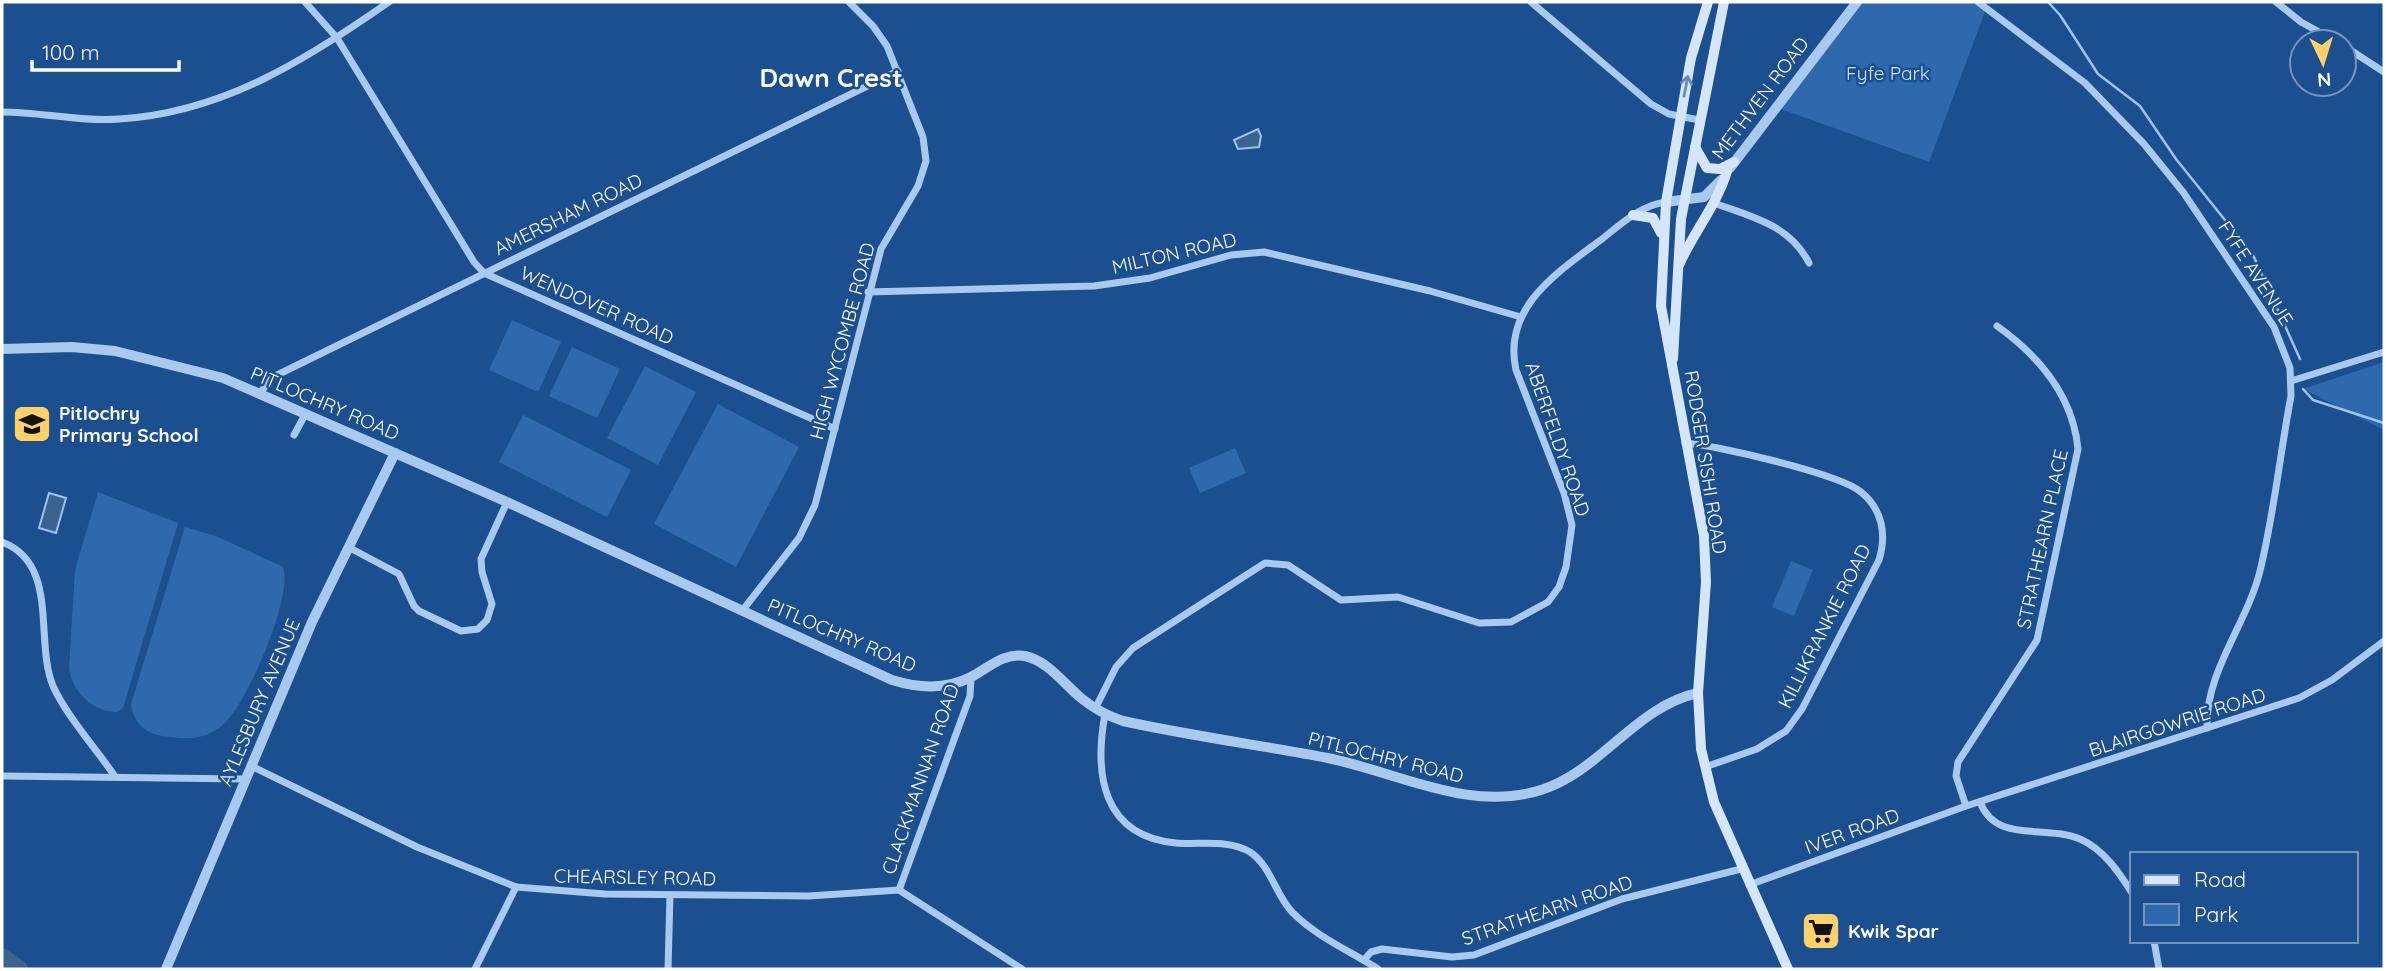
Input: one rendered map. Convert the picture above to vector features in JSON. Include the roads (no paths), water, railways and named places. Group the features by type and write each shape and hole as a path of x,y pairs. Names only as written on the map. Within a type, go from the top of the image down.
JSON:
{"main road":[{"name":"RODGER SISHI ROAD","path":"1709,2 1692,58 1666,202 1662,239 1661,306 1673,362 1705,558 1698,693 1699,732 1705,767 1714,802 1741,869 1788,969"},
{"name":"RODGER SISHI ROAD","path":"1673,362 1676,273 1683,201 1724,2"},
{"path":"1695,147 1707,168 1731,167"},
{"path":"1676,273 1731,167"},
{"path":"1633,215 1653,218 1662,239"}],"street":[{"name":"WENDOVER ROAD","path":"305,2 337,38 474,262 484,273 835,429"},
{"path":"2,112 118,119 156,114 235,94 337,38 389,2"},
{"name":"HIGH WYCOMBE ROAD","path":"742,611 805,528 820,493 868,292 887,237 926,168 923,137 898,71 873,26 849,2"},
{"path":"1531,2 1646,100 1661,110 1699,120"},
{"name":"METHVEN ROAD","path":"1666,202 1683,201 1709,194 1857,2"},
{"name":"FYFE AVENUE","path":"1978,2 2066,67 2144,144 2183,192 2261,304 2286,353 2291,381 2260,570 2215,682 2208,708 2207,728"},
{"path":"2276,2 2312,28"},
{"path":"2358,55 2384,72"},
{"name":"AMERSHAM ROAD","path":"259,394 274,377 898,71"},
{"name":"ABERFELDY ROAD","path":"1378,969 1311,928 1290,911 1260,861 1249,852 1227,844 1162,841 1140,832 1122,818 1105,792 1099,769 1100,711 1116,667 1133,648 1265,563 1288,565 1329,595 1341,600 1398,597 1479,623 1511,622 1548,602 1559,587 1566,567 1572,525 1564,493 1516,369 1513,340 1521,317 1547,281 1633,215 1654,204 1666,202"},
{"path":"1714,203 1775,226 1797,241 1809,263"},
{"name":"MILTON ROAD","path":"868,292 1094,286 1150,278 1231,255 1264,251 1430,291 1521,317"},
{"name":"STRATHEARN PLACE","path":"1966,806 1956,776 1958,762 2037,640 2076,473 2078,449 2077,432 2062,391 2014,338 1997,326"},
{"name":"PITLOCHRY ROAD","path":"2,349 72,347 115,351 223,378 507,502 902,683 937,687 971,677 1006,658 1024,656 1046,666 1100,711 1134,724 1332,759 1466,795 1494,798 1553,786 1585,767 1664,705 1698,693"},
{"path":"2291,381 2384,352"},
{"path":"294,435 306,413"},
{"name":"KILLIKRANKIE ROAD","path":"1685,443 1718,448 1823,476 1858,489 1872,503 1883,532 1880,560 1791,726 1772,742 1705,767"},
{"name":"AYLESBURY AVENUE","path":"166,969 312,622 395,453"},
{"path":"349,548 399,573 414,607 419,611 457,630 478,629 487,620 492,609 481,559 507,502"},
{"path":"2,542 20,551 32,565 39,587 53,687 114,775"},
{"name":"BLAIRGOWRIE ROAD","path":"1966,806 2311,692 2384,641"},
{"name":"CLACKMANNAN ROAD","path":"898,890 970,696 971,677"},
{"name":"CHEARSLEY ROAD","path":"251,766 416,847 516,887 569,893 670,895 808,896 898,890"},
{"path":"2,776 114,775 244,779"},
{"path":"1980,802 1986,818 1997,826 2063,835 2089,844 2108,860 2130,890"},
{"name":"IVER ROAD","path":"1749,885 1966,806"},
{"name":"STRATHEARN ROAD","path":"1364,960 1371,952 1382,949 1452,957 1474,955 1622,900 1741,869"},
{"path":"475,969 516,887"},
{"path":"898,890 1022,969"},
{"path":"668,969 670,895"},
{"path":"2154,943 2160,969"}],"waterway":[{"path":"2048,2 2060,15 2098,74 2140,106 2176,159 2253,255 2300,359"},
{"path":"2303,389 2313,400 2384,423"},
{"path":"2,957 19,969"}],"place":[{"name":"Pitlochry Primary School","path":"32,424"},
{"name":"Kwik Spar","path":"1821,931"}],"district":[{"name":"Dawn Crest","path":"831,77"}],"park label":[{"name":"Fyfe Park","path":"1888,73"}]}
